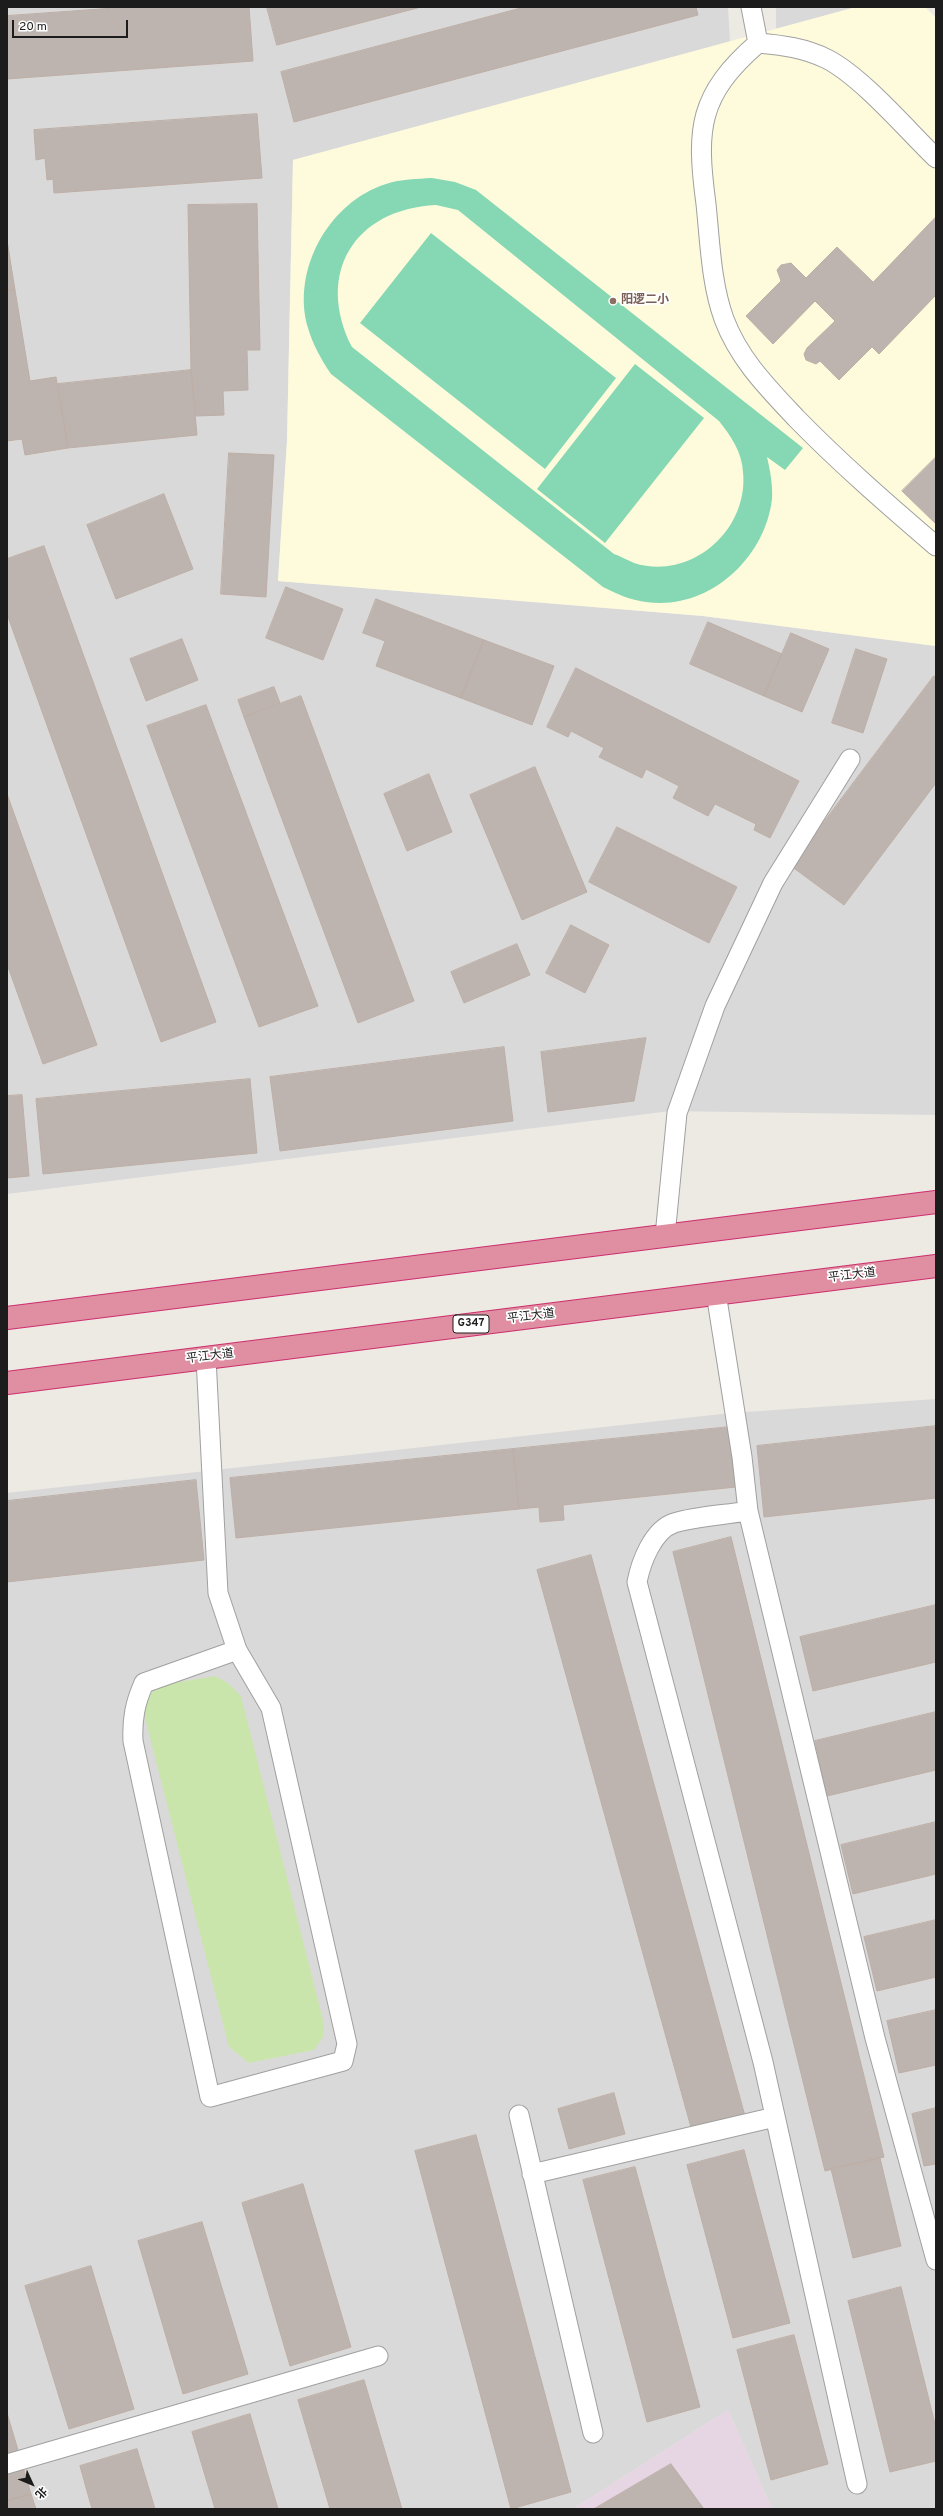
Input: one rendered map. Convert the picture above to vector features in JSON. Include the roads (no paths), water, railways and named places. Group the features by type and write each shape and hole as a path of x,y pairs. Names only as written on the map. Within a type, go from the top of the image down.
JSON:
{"highway":[{"path":"7,1318 936,1202"},
{"name":"平江大道","path":"7,1383 936,1266"}],"lane":[{"path":"751,7 758,43"},
{"path":"936,158 850,74 827,59 801,49 758,43 738,60 721,81 709,104 701,132 700,159 717,294 724,319 734,342 759,379 840,463 936,546"},
{"path":"665,1236 677,1113 715,1006 773,883 850,759"},
{"path":"716,1293 742,1456 748,1511 875,2038 936,2260"},
{"path":"206,1358 218,1593 237,1650 271,1708 347,2044 343,2061 210,2097 133,1741 132,1721 136,1701 144,1683 237,1650"},
{"path":"748,1511 673,1523 659,1535 648,1550 637,1582 763,2062 857,2484"},
{"path":"519,2115 593,2433"},
{"path":"532,2174 775,2117"},
{"path":"7,2464 378,2356"}],"place":[{"name":"阳逻二小","path":"613,301"}]}
